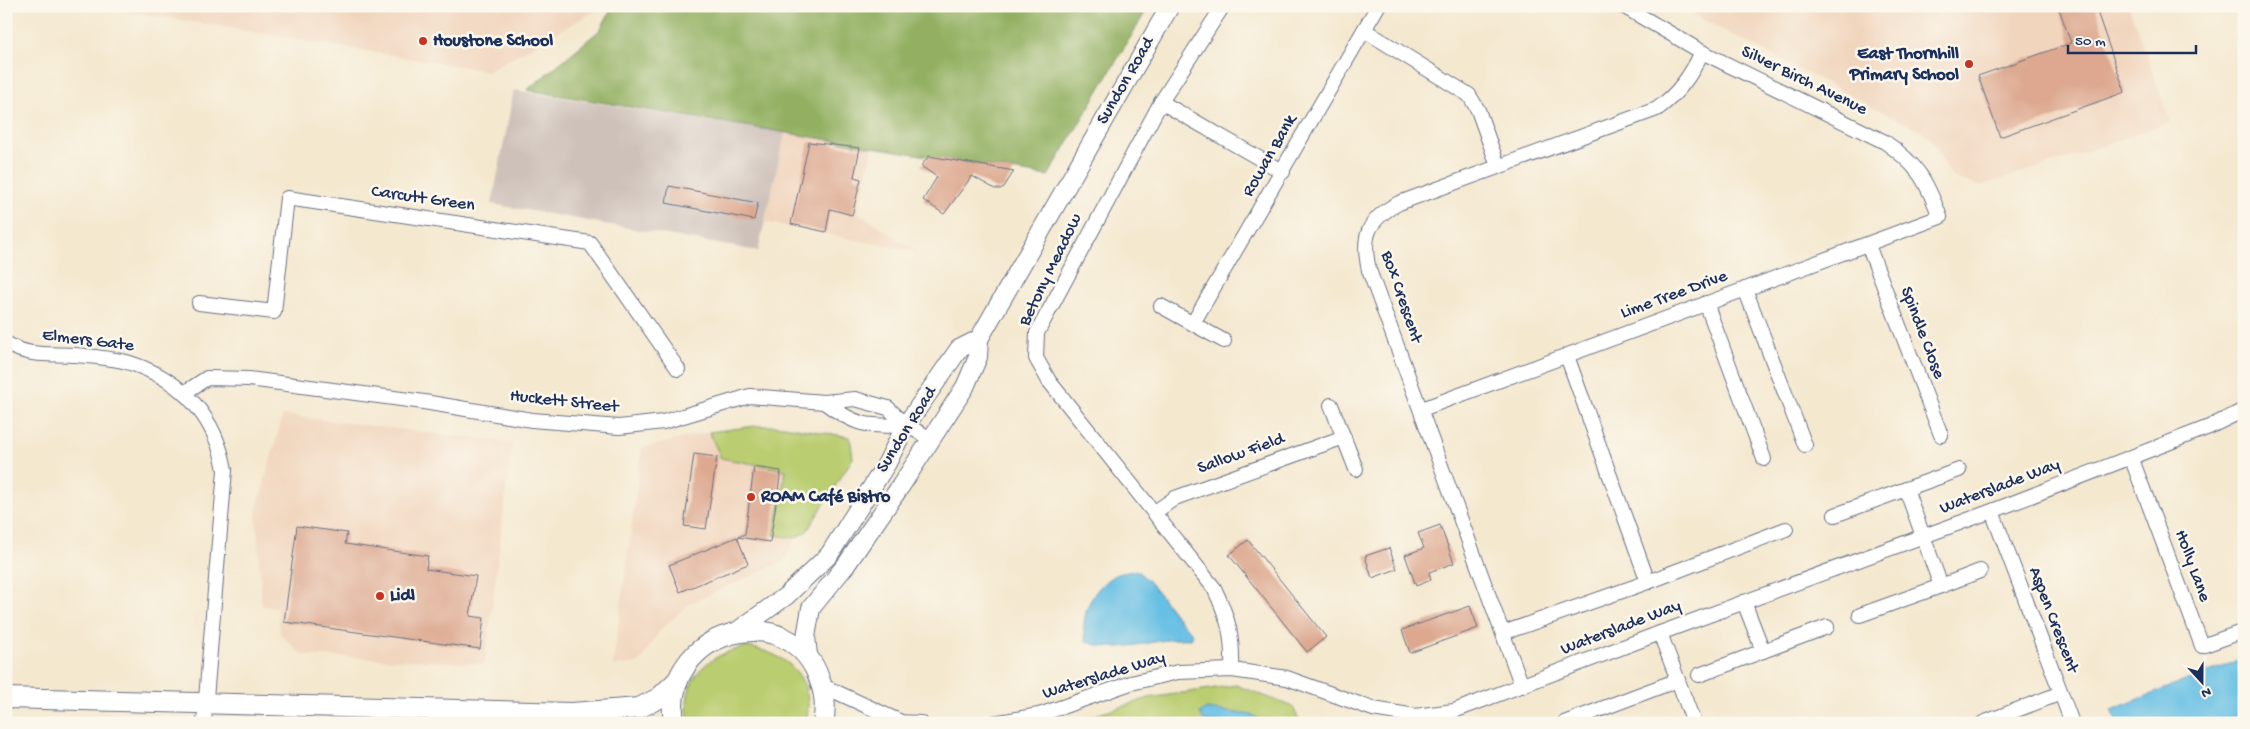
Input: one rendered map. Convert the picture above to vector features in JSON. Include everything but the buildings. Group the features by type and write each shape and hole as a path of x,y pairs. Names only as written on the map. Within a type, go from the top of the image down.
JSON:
{"main road":[{"path":"674,723 673,707 678,680 687,662 701,648 717,638 736,632 752,631 784,639 808,655 816,669 821,685 825,705 823,723"},
{"path":"6,698 204,713 572,713 639,708 659,698 678,680"}],"street":[{"name":"Sundon Road","path":"808,655 806,637 811,608 846,565 931,439 970,376 978,357 979,339 1128,75 1170,6"},
{"name":"Betony Meadow","path":"1223,6 1162,102 1037,333 1036,358 1049,381 1155,512 1218,597 1229,620 1232,639 1232,670"},
{"name":"Rowan Bank","path":"1193,324 1378,6"},
{"name":"Silver Birch Avenue","path":"1623,6 1702,52 1885,142 1907,157 1923,179 1940,217"},
{"path":"1364,30 1469,95 1478,110 1498,166"},
{"name":"Box Crescent","path":"1522,686 1370,270 1365,253 1367,234 1372,223 1383,212 1399,203 1657,109 1674,97 1693,71 1702,52"},
{"path":"1162,102 1283,172"},
{"name":"Carcutt Green","path":"199,303 274,312 287,198 590,243 678,369"},
{"name":"Lime Tree Drive","path":"1422,409 1940,217"},
{"name":"Spindle Close","path":"1868,245 1941,435"},
{"path":"1745,289 1805,445"},
{"path":"1706,303 1764,459"},
{"path":"1161,306 1224,341"},
{"name":"Sundon Road","path":"736,632 786,596 829,555 887,463 906,425 959,349 979,339"},
{"name":"Elmers Gate","path":"6,343 37,355 74,355 131,363 163,376 184,393 205,416 221,447 225,470 204,713"},
{"path":"1567,356 1648,582"},
{"name":"Huckett Street","path":"184,393 207,378 248,379 424,402 532,420 619,427 664,422 750,396 824,402 855,399 888,408 906,425 931,439"},
{"path":"824,402 846,419 873,427 906,425"},
{"path":"1331,405 1356,469"},
{"name":"Waterslade Way","path":"994,723 1039,716 1131,683 1178,672 1232,670 1288,678 1373,709 1415,716 1454,711 1660,632 1992,511 2209,427 2244,410"},
{"name":"Sallow Field","path":"1155,512 1175,498 1344,437"},
{"name":"Holly Lane","path":"2131,457 2202,646 2244,631"},
{"path":"1836,515 1959,470"},
{"path":"1906,489 1941,586"},
{"name":"Aspen Crescent","path":"1983,723 2060,693 1992,511"},
{"path":"1503,633 1648,582 1786,529"},
{"path":"1860,615 1980,571"},
{"path":"1744,602 1763,651"},
{"path":"1699,675 1827,627"},
{"path":"1660,632 1694,723"},
{"path":"1564,723 1678,680"},
{"path":"821,685 892,722 921,723"},
{"path":"2060,693 2072,723"}],"shaded area":[{"name":"Houstone School","path":"96,6 600,6 597,10 488,71"},
{"name":"East Thornhill Primary School","path":"1676,6 2129,6 2170,122 2069,158 1979,186 1952,177 1928,135"},
{"path":"514,90 785,133 758,251 492,204"},
{"path":"785,133 873,147 857,212 918,252 765,222"},
{"path":"283,415 512,443 485,664 302,655 281,634 277,608 262,606 256,512"},
{"path":"709,432 721,458 786,470 774,535 795,538 784,561 689,604 661,629 639,663 613,666 642,448"}],"green space":[{"path":"613,6 1149,6 1048,176 527,90 600,30"},
{"path":"756,426 784,426 850,437 853,458 807,531 795,538 774,535 786,470 721,458 709,432"},
{"path":"747,647 775,655 796,671 803,681 807,693 806,723 689,723 688,694 692,681 699,671 720,656 733,650"},
{"path":"1236,685 1293,707 1300,723 1071,723 1149,698"}],"water":[{"path":"1136,570 1152,584 1193,634 1191,639 1165,640 1124,647 1098,645 1086,641 1084,623 1093,596 1113,576"},
{"path":"2244,658 2244,711 2221,723 2117,723 2111,710"},
{"path":"1207,709 1252,715 1266,723 1210,723 1203,719 1200,713"}],"place":[{"name":"Houstone School","path":"423,41"},
{"name":"East Thornhill Primary School","path":"1969,64"},
{"name":"ROAM Café Bistro","path":"751,497"},
{"name":"Lidl","path":"380,596"}]}
